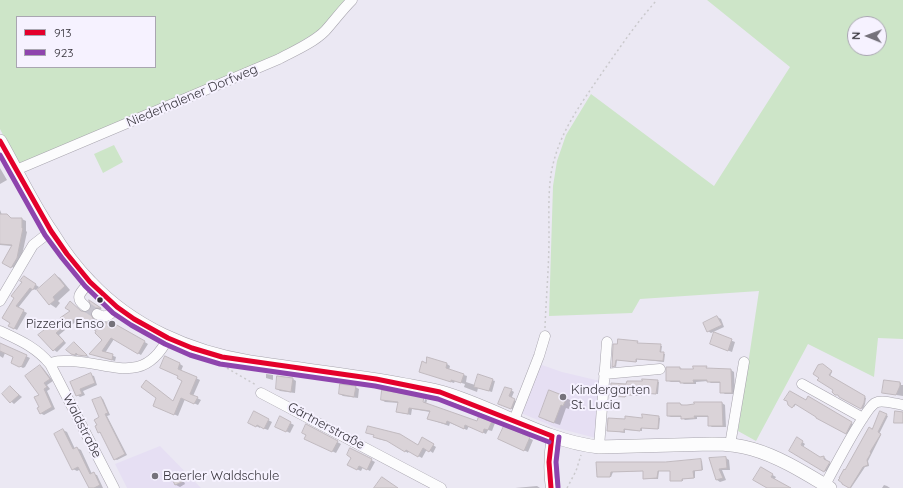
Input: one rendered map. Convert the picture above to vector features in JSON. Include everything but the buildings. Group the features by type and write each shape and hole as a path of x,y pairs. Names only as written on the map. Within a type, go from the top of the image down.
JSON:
{"main road":[{"path":"0,141 40,214 67,254 90,282 134,319 168,338 192,348 222,357 376,379 440,392 552,436 584,446 599,447 712,444 730,445 752,449 775,457 827,487"}],"street":[{"name":"Niederhalener Dorfweg","path":"16,170 279,59 306,45 324,32 352,0"},
{"path":"0,301 33,245 51,231"},
{"path":"85,306 80,302 79,297 80,293 90,282"},
{"path":"97,314 101,317 107,316 112,313 117,306"},
{"name":"Waldstraße","path":"0,331 28,344 40,352 50,364 114,488"},
{"path":"514,420 539,356 545,336"},
{"path":"50,364 59,360 126,369 136,368 145,365 153,358 164,346 168,338"},
{"path":"599,447 607,342"},
{"path":"730,445 744,362"},
{"path":"604,374 660,369"},
{"path":"802,384 863,418"},
{"name":"Gärtnerstraße","path":"261,392 441,488"},
{"path":"827,487 863,418 875,403 880,402 903,405"},
{"path":"551,488 549,461 552,436"}],"path":[{"path":"545,336 549,240 549,193 551,174 560,141 567,126 583,101 630,32 657,0"},
{"path":"222,357 221,362 224,366 259,387 261,392"},
{"path":"567,488 576,471 584,446"}],"shaded area":[{"name":"Kindergarten St. Lucia","path":"539,364 562,372 600,381 596,438 557,428 521,413"},
{"name":"Baerler Waldschule","path":"160,446 201,488 127,488 115,464"}],"green space":[{"path":"0,0 348,0 320,30 278,55 80,140 18,164 0,129"},
{"path":"707,0 903,0 903,339 878,338 874,377 808,344 756,441 738,431 759,291 640,299 632,313 549,316 553,186 557,161 566,135 591,94 714,186 790,67"},
{"path":"114,145 123,162 103,173 94,154"}],"tunnel":[{"path":"85,306 97,314"}],"transit line":[{"name":"913","path":"0,141 51,231 67,254 90,282 117,307 134,319 168,338 192,348 222,357 376,379 440,392 552,436"},
{"name":"923","path":"0,155 45,235 85,286 113,313 165,344 190,355 220,364 375,386 438,399 549,442"},
{"name":"913","path":"551,488 549,462 552,436"},
{"name":"923","path":"558,487 556,462 559,437"}],"place":[{"name":"Pizzeria Enso","path":"112,324"},
{"name":"Kindergarten St. Lucia","path":"563,397"},
{"name":"Baerler Waldschule","path":"155,476"}]}
